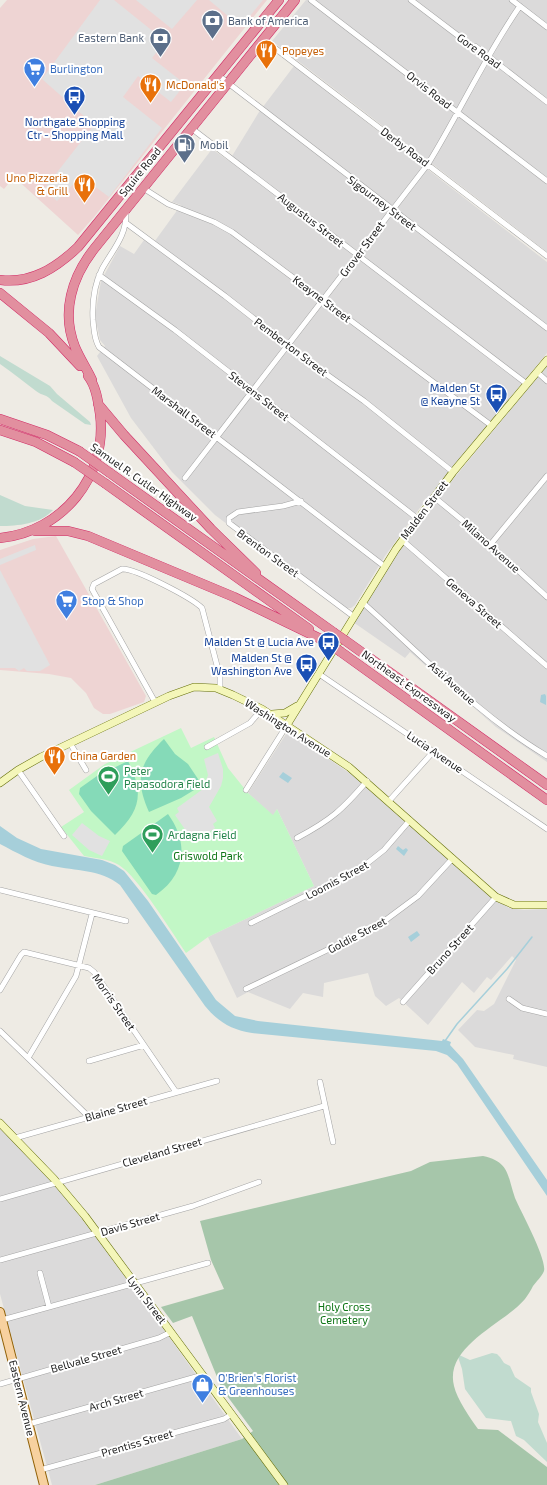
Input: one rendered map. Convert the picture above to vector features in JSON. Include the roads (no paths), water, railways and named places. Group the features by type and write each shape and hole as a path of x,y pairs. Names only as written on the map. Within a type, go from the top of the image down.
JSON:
{"highway":[{"name":"Squire Road","path":"0,280 15,280 37,275 57,264 76,249 219,76 279,0"},
{"name":"Squire Road","path":"27,532 47,523 62,513 76,499 88,480 97,459 101,420 98,403 92,380 72,336 69,314 70,296 76,276 85,262 143,188 295,0"},
{"path":"0,293 53,337 92,380"},
{"path":"98,403 124,435 203,521 230,549 248,563 264,583"},
{"name":"Samuel R. Cutler Highway","path":"0,419 43,433 79,451 264,583"},
{"name":"Northeast Expressway","path":"0,430 36,442 74,462 547,800"},
{"path":"0,538 27,532 62,531 88,536 234,597 327,642"},
{"name":"Northeast Expressway","path":"264,583 547,785"}],"main road":[{"path":"0,542 27,532"},
{"name":"Eastern Avenue","path":"0,1312 44,1485"}],"street":[{"name":"Orvis Road","path":"310,0 547,181"},
{"name":"Gore Road","path":"411,0 473,47 476,46 488,57 547,102"},
{"path":"512,0 547,27"},
{"name":"Grover Street","path":"185,478 428,164 459,113 488,57 520,6"},
{"name":"Derby Road","path":"263,40 547,256"},
{"name":"Sigourney Street","path":"219,76 547,328"},
{"name":"Augustus Street","path":"191,128 357,256 527,384"},
{"name":"Keayne Street","path":"143,188 168,204 214,222 232,232 492,426"},
{"name":"Marshall Street","path":"126,210 126,223 119,241 99,275 94,293 92,306 94,336 99,347 384,566"},
{"name":"Pemberton Street","path":"126,223 364,401 453,472"},
{"name":"Stevens Street","path":"99,275 175,330 418,519"},
{"name":"Malden Street","path":"246,790 320,674 384,566 402,540 453,472 547,360"},
{"path":"537,372 547,381"},
{"path":"490,545 547,476"},
{"name":"Milano Avenue","path":"434,497 473,529 547,597"},
{"name":"Brenton Street","path":"301,501 282,506 236,513 229,518 229,523 353,616"},
{"name":"Geneva Street","path":"402,540 547,666"},
{"path":"155,702 93,590 94,584 119,570 125,569 177,592 202,608 220,677 220,689"},
{"name":"Asti Avenue","path":"362,602 491,718 519,739 547,756"},
{"name":"Lucia Avenue","path":"320,674 547,829"},
{"name":"Washington Avenue","path":"0,783 18,770 155,702 190,688 206,687 220,689 262,709 367,781 496,897 514,905 547,905"},
{"path":"269,714 285,713 299,705"},
{"path":"207,747 250,723 262,709"},
{"path":"70,743 86,770"},
{"path":"389,801 434,752"},
{"path":"18,770 64,836"},
{"path":"297,838 336,815 367,781"},
{"name":"Loomis Street","path":"251,923 360,869 384,850 410,820"},
{"name":"Goldie Street","path":"246,989 360,935 383,922 418,896 453,858"},
{"path":"0,890 92,914 126,921"},
{"name":"Bruno Street","path":"403,1002 496,897"},
{"path":"28,1058 76,976 92,914"},
{"name":"Morris Street","path":"0,990 20,955 24,952 80,965 92,970 176,1092"},
{"path":"509,999 517,1006 547,1014"},
{"path":"0,1032 89,1117"},
{"path":"89,1061 144,1045"},
{"name":"Blaine Street","path":"15,1138 217,1081"},
{"path":"320,1082 333,1142"},
{"name":"Cleveland Street","path":"0,1199 324,1106"},
{"name":"Lynn Street","path":"0,1123 58,1182 98,1233 284,1485"},
{"name":"Davis Street","path":"0,1260 193,1206 259,1182"},
{"path":"2,1320 208,1263"},
{"path":"40,1273 49,1307"},
{"name":"Bellvale Street","path":"0,1384 160,1338 171,1332"},
{"name":"Arch Street","path":"29,1424 203,1375"},
{"name":"Prentiss Street","path":"40,1470 224,1419 232,1414"}],"water":[{"path":"545,694 546,696 546,705 540,702 541,695"},
{"path":"283,772 292,778 288,783 279,777"},
{"path":"0,826 17,838 41,849 102,860 115,865 124,871 148,901 216,1000 235,1016 258,1021 442,1041 443,1039 451,1042 450,1045 463,1059 547,1180 547,1196 457,1064 447,1055 436,1051 245,1032 220,1021 205,1006 120,885 96,873 61,868 32,860 19,854 0,844"},
{"path":"398,846 403,850 406,848 408,850 404,856 396,849"},
{"path":"417,931 420,935 411,942 408,937"}],"waterway":[{"path":"445,1041 457,1024 507,969 532,937"}],"place":[{"name":"Bank of America","path":"213,40"},
{"name":"Eastern Bank","path":"160,58"},
{"name":"Popeyes","path":"266,70"},
{"name":"Burlington","path":"34,88"},
{"name":"McDonald's","path":"150,104"},
{"name":"Northgate Shopping Ctr - Shopping Mall","path":"75,116"},
{"name":"Mobil","path":"184,164"},
{"name":"Uno Pizzeria & Grill","path":"84,204"},
{"name":"Malden St @ Keayne St","path":"496,414"},
{"name":"Stop & Shop","path":"67,620"},
{"name":"Malden St @ Lucia Ave","path":"329,662"},
{"name":"Malden St @ Washington Ave","path":"307,684"},
{"name":"China Garden","path":"55,776"},
{"name":"Peter Papasodora Field","path":"109,796"},
{"name":"Ardagna Field","path":"153,854"},
{"name":"O'Brien's Florist & Greenhouses","path":"202,1404"}],"park label":[{"name":"Griswold Park","path":"208,856"},
{"name":"Holy Cross Cemetery","path":"344,1313"}]}
